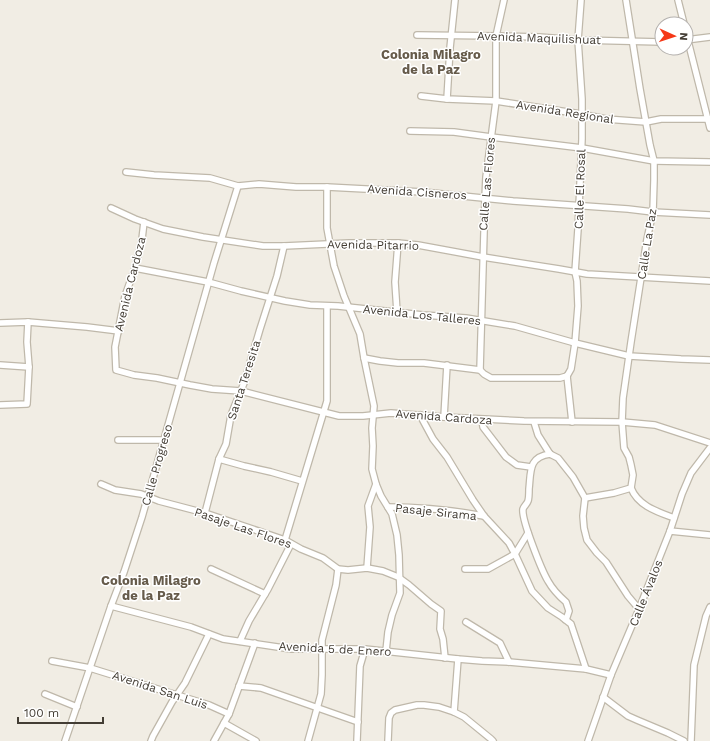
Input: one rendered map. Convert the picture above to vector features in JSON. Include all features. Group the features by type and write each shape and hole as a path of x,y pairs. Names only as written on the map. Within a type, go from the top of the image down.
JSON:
{"street":[{"path":"447,99 455,0"},
{"name":"Calle Las Flores","path":"480,370 484,198 496,101 496,36 504,0"},
{"name":"Calle El Rosal","path":"567,376 571,369 578,306 577,281 575,272 582,148 582,99 578,40 581,0"},
{"name":"Calle La Paz","path":"626,0 632,42 654,161 653,212 647,239 630,342 623,398 622,422 624,448 629,457 633,475 628,489"},
{"path":"678,0 682,16"},
{"name":"Avenida Maquilishuat","path":"416,35 539,37 578,40 654,42"},
{"path":"694,39 710,36"},
{"path":"691,56 709,119 710,128"},
{"name":"Avenida Regional","path":"421,96 447,99 496,101 606,119 646,122 661,120 709,119"},
{"path":"410,131 454,132 582,148 654,161 710,162"},
{"name":"Avenida Cisneros","path":"126,172 210,178 238,186 259,184 423,192 513,201 710,215"},
{"name":"Calle Progreso","path":"65,741 124,572 148,497 208,282 238,186"},
{"path":"327,187 327,228 334,266 344,296 360,334 374,406 372,469 381,496 392,514 397,535 400,593 392,615 386,651"},
{"name":"Avenida Pitarrio","path":"111,208 163,229 263,246 398,243 418,245 587,274 710,281"},
{"name":"Avenida Cardoza","path":"144,222 142,239 135,268 125,296 115,347 116,370 134,375 212,389 241,391 338,416 363,416 391,413 534,422 622,422 655,425 710,443"},
{"path":"397,312 395,282 398,243"},
{"name":"Santa Teresita","path":"205,513 219,459 226,444 231,415 244,383 277,276 284,246"},
{"name":"Avenida Los Talleres","path":"135,268 208,282 285,301 310,305 349,307 481,320 515,326 629,356 710,360"},
{"path":"284,540 327,400 327,306"},
{"path":"0,323 28,322 119,330"},
{"path":"0,405 27,404 30,367 27,342 28,322"},
{"path":"364,358 398,363 447,365 480,370 491,378 560,378 567,376 572,422"},
{"path":"0,365 30,367"},
{"path":"444,417 447,365"},
{"path":"420,415 433,439 447,457 484,516 509,543 532,591 548,608 571,624 586,669"},
{"path":"482,419 483,427 506,457 517,465 531,466"},
{"path":"534,422 538,434 550,454"},
{"path":"118,440 164,440"},
{"name":"Calle Ávalos","path":"588,741 611,674 670,531 682,494 691,473 710,448"},
{"path":"566,620 569,612 566,602 547,581 524,519 523,509 528,501 531,466 538,458 545,454 550,454 558,458 574,477 585,498 583,516 587,540 606,562 628,596 639,609"},
{"path":"219,459 302,481"},
{"name":"Pasaje Las Flores","path":"101,484 115,490 141,494 159,501 205,513 284,540 323,558 338,569"},
{"path":"367,568 369,533 368,506 376,484"},
{"path":"585,498 628,489 644,504 674,518"},
{"name":"Pasaje Sirama","path":"388,507 446,510 484,516"},
{"path":"670,531 710,535"},
{"path":"465,569 488,569 515,554 528,533"},
{"path":"240,641 291,544"},
{"path":"211,568 265,594"},
{"path":"308,741 321,694 322,640 336,585 338,569 348,570 367,568 383,571 399,578 441,611 440,629 445,658"},
{"name":"Avenida 5 de Enero","path":"111,606 191,628 223,639 292,649 365,648 445,658 586,669 611,674"},
{"path":"691,741 694,665 706,616 710,608"},
{"path":"466,622 500,643 509,662"},
{"path":"151,741 164,715 185,683 209,634"},
{"path":"214,741 228,714 255,643"},
{"path":"357,741 360,666 365,648"},
{"path":"454,712 458,659"},
{"name":"Avenida San Luis","path":"52,661 90,668 209,706 228,714"},
{"path":"239,686 261,688 358,722"},
{"path":"45,694 77,707"},
{"path":"603,697 628,716 684,741"},
{"path":"388,741 389,718 391,713 395,710 417,704 439,707 454,712 464,717 493,741"},
{"path":"224,723 256,741"}],"district":[{"name":"Colonia Milagro de la Paz","path":"431,62"},
{"name":"Colonia Milagro de la Paz","path":"151,588"}]}
